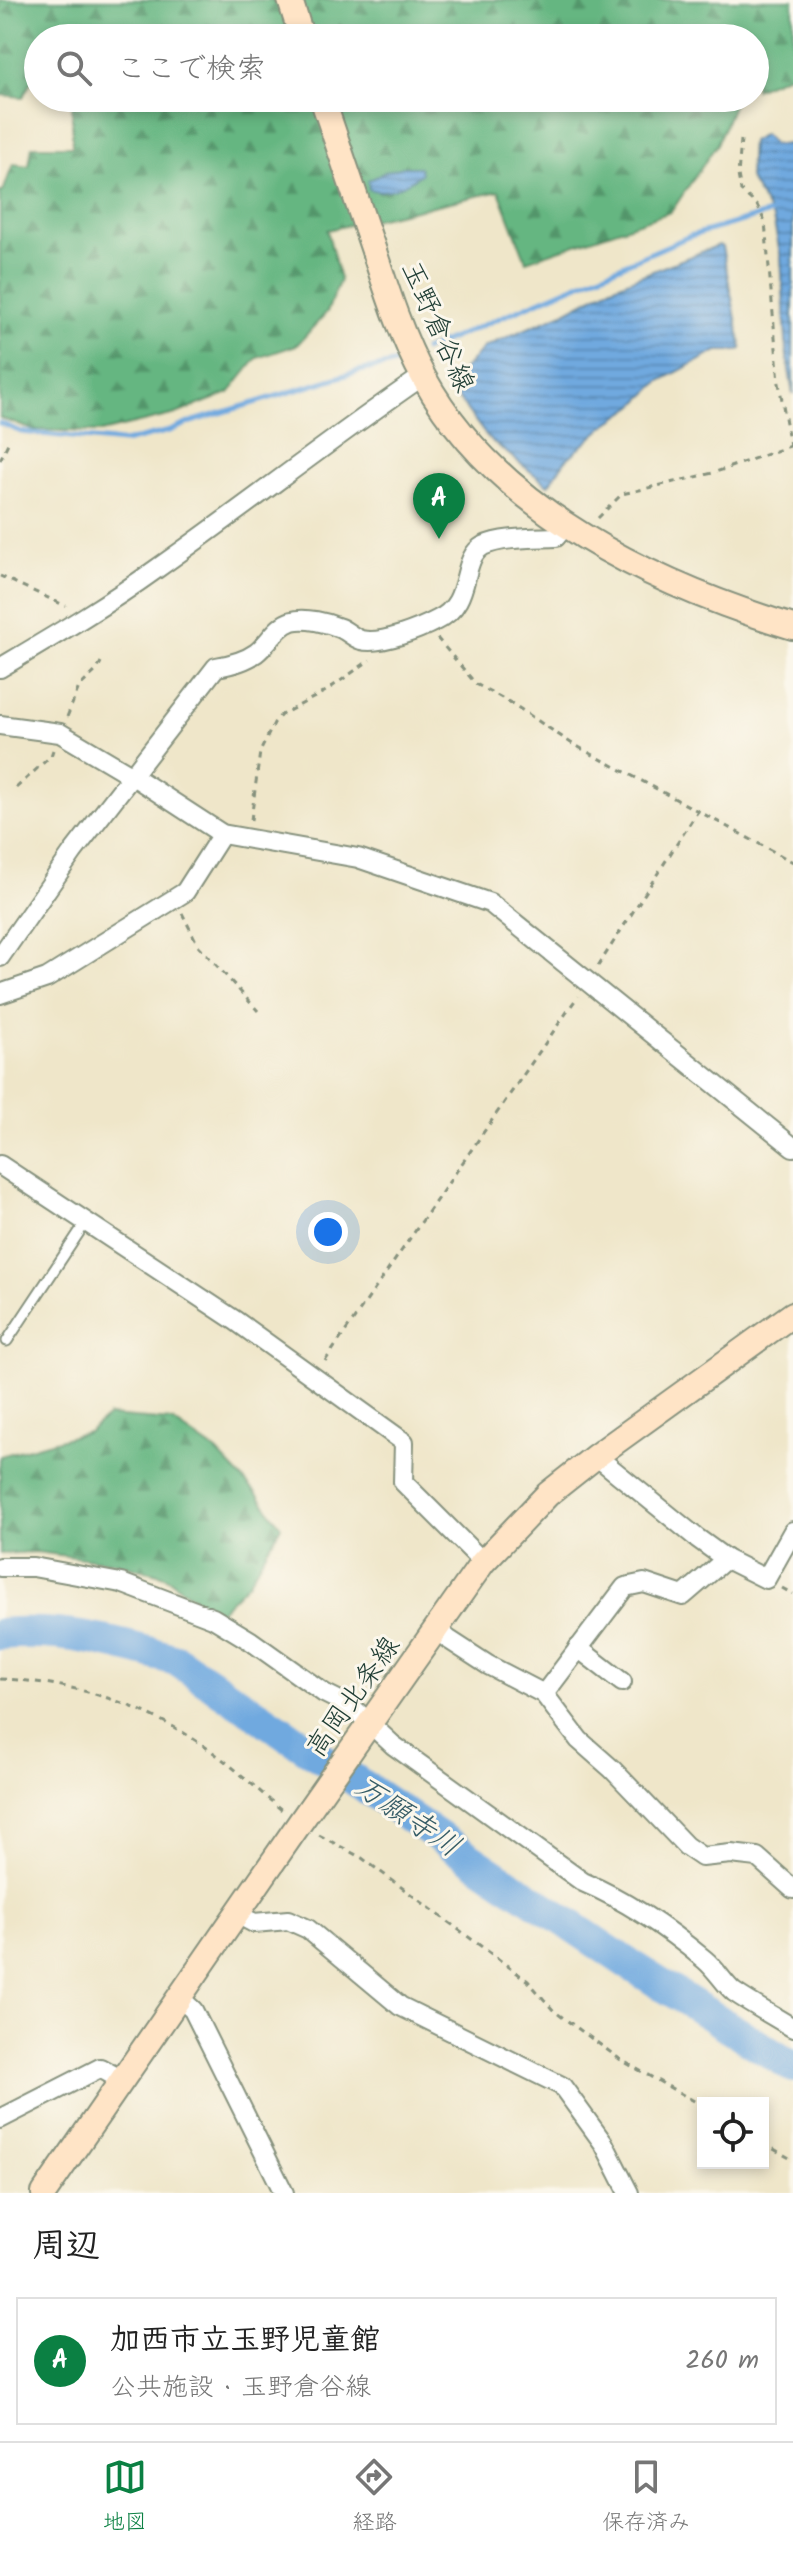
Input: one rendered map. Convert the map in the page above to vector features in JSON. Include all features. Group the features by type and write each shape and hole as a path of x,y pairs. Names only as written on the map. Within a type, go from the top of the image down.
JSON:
{"main road":[{"path":"290,0 298,24"},
{"name":"玉野倉谷線","path":"327,112 388,294 423,376 446,414 500,473 574,531 644,569 756,616 793,627"},
{"name":"高岡北条線","path":"44,2193 483,1562 548,1494 793,1314"}],"street":[{"path":"0,668 155,571 345,429 423,376"},
{"path":"0,957 73,852 216,667 229,665 255,653 292,621 307,620 338,627 362,640 395,637 451,613 461,596 473,556 481,547 556,537 574,531"},
{"path":"0,725 60,733 222,834 358,858 490,903 793,1147"},
{"path":"0,994 47,978 185,892 222,834"},
{"path":"0,1165 236,1321 404,1442 403,1482 483,1562"},
{"path":"596,1456 726,1559 766,1579 793,1531"},
{"path":"544,1694 625,1587 644,1583 683,1596 726,1559"},
{"path":"0,1567 33,1567 121,1583 213,1618 324,1693 352,1707 367,1726 405,1755 583,1882 609,1893 656,1921 722,1975 730,1989 793,2028"},
{"path":"436,1628 488,1665 544,1694 579,1740 612,1769 686,1846 702,1857 731,1854 757,1857 793,1889"},
{"path":"578,1648 622,1682"},
{"path":"237,1914 254,1923 288,1920 308,1929 400,2006 562,2086 604,2144 629,2193"},
{"path":"179,1997 193,2010 284,2193"},
{"path":"0,2119 100,2068 122,2080"}],"lane":[{"path":"7,1341 86,1222"}],"path":[{"path":"574,531 622,494 713,473 791,446 779,383 765,222 757,205 741,191 738,175 741,140"},
{"path":"0,460 10,439"},
{"path":"0,576 84,617"},
{"path":"428,624 476,684 526,712 571,743 793,862"},
{"path":"249,839 260,752 274,723 281,715 297,709 358,668 394,642 395,637"},
{"path":"314,1377 588,982 698,811"},
{"path":"174,899 198,945 258,1011"},
{"path":"0,1679 56,1683 95,1692 134,1707 179,1730 221,1759 299,1824 362,1858 528,1981 554,2011 621,2060 697,2103"},
{"path":"769,2146 793,2160"}],"green space":[{"path":"0,0 793,0 793,73 769,83 769,24 24,24 24,95 0,95"},
{"path":"72,112 730,112 717,144 671,212 526,261 499,191 327,230 340,280 327,312 297,345 257,358 229,393 176,414 101,432 33,430 0,418 0,192 3,192 13,164 29,166 32,146 72,146"},
{"path":"108,1416 172,1421 217,1452 257,1494 281,1526 248,1583 216,1615 165,1576 113,1562 36,1552 0,1554 0,1456 88,1432"}],"water":[{"path":"764,134 773,144 793,142 793,394 787,357 781,258 773,218 749,178 751,141"},
{"path":"403,167 420,167 421,174 390,190 369,189 368,181"},
{"path":"719,245 722,247 742,349 717,351 660,381 634,406 607,424 566,460 548,485 488,438 449,386 484,347 563,313 612,287"}],"waterway":[{"path":"425,350 690,236 777,211"},
{"path":"0,423 21,432 124,442 170,431 359,371 398,363"},
{"name":"万願寺川","path":"0,1634 67,1635 176,1660 627,1963 793,2067"}],"place":[{"name":"加西市立玉野児童館","path":"439,539"}]}
